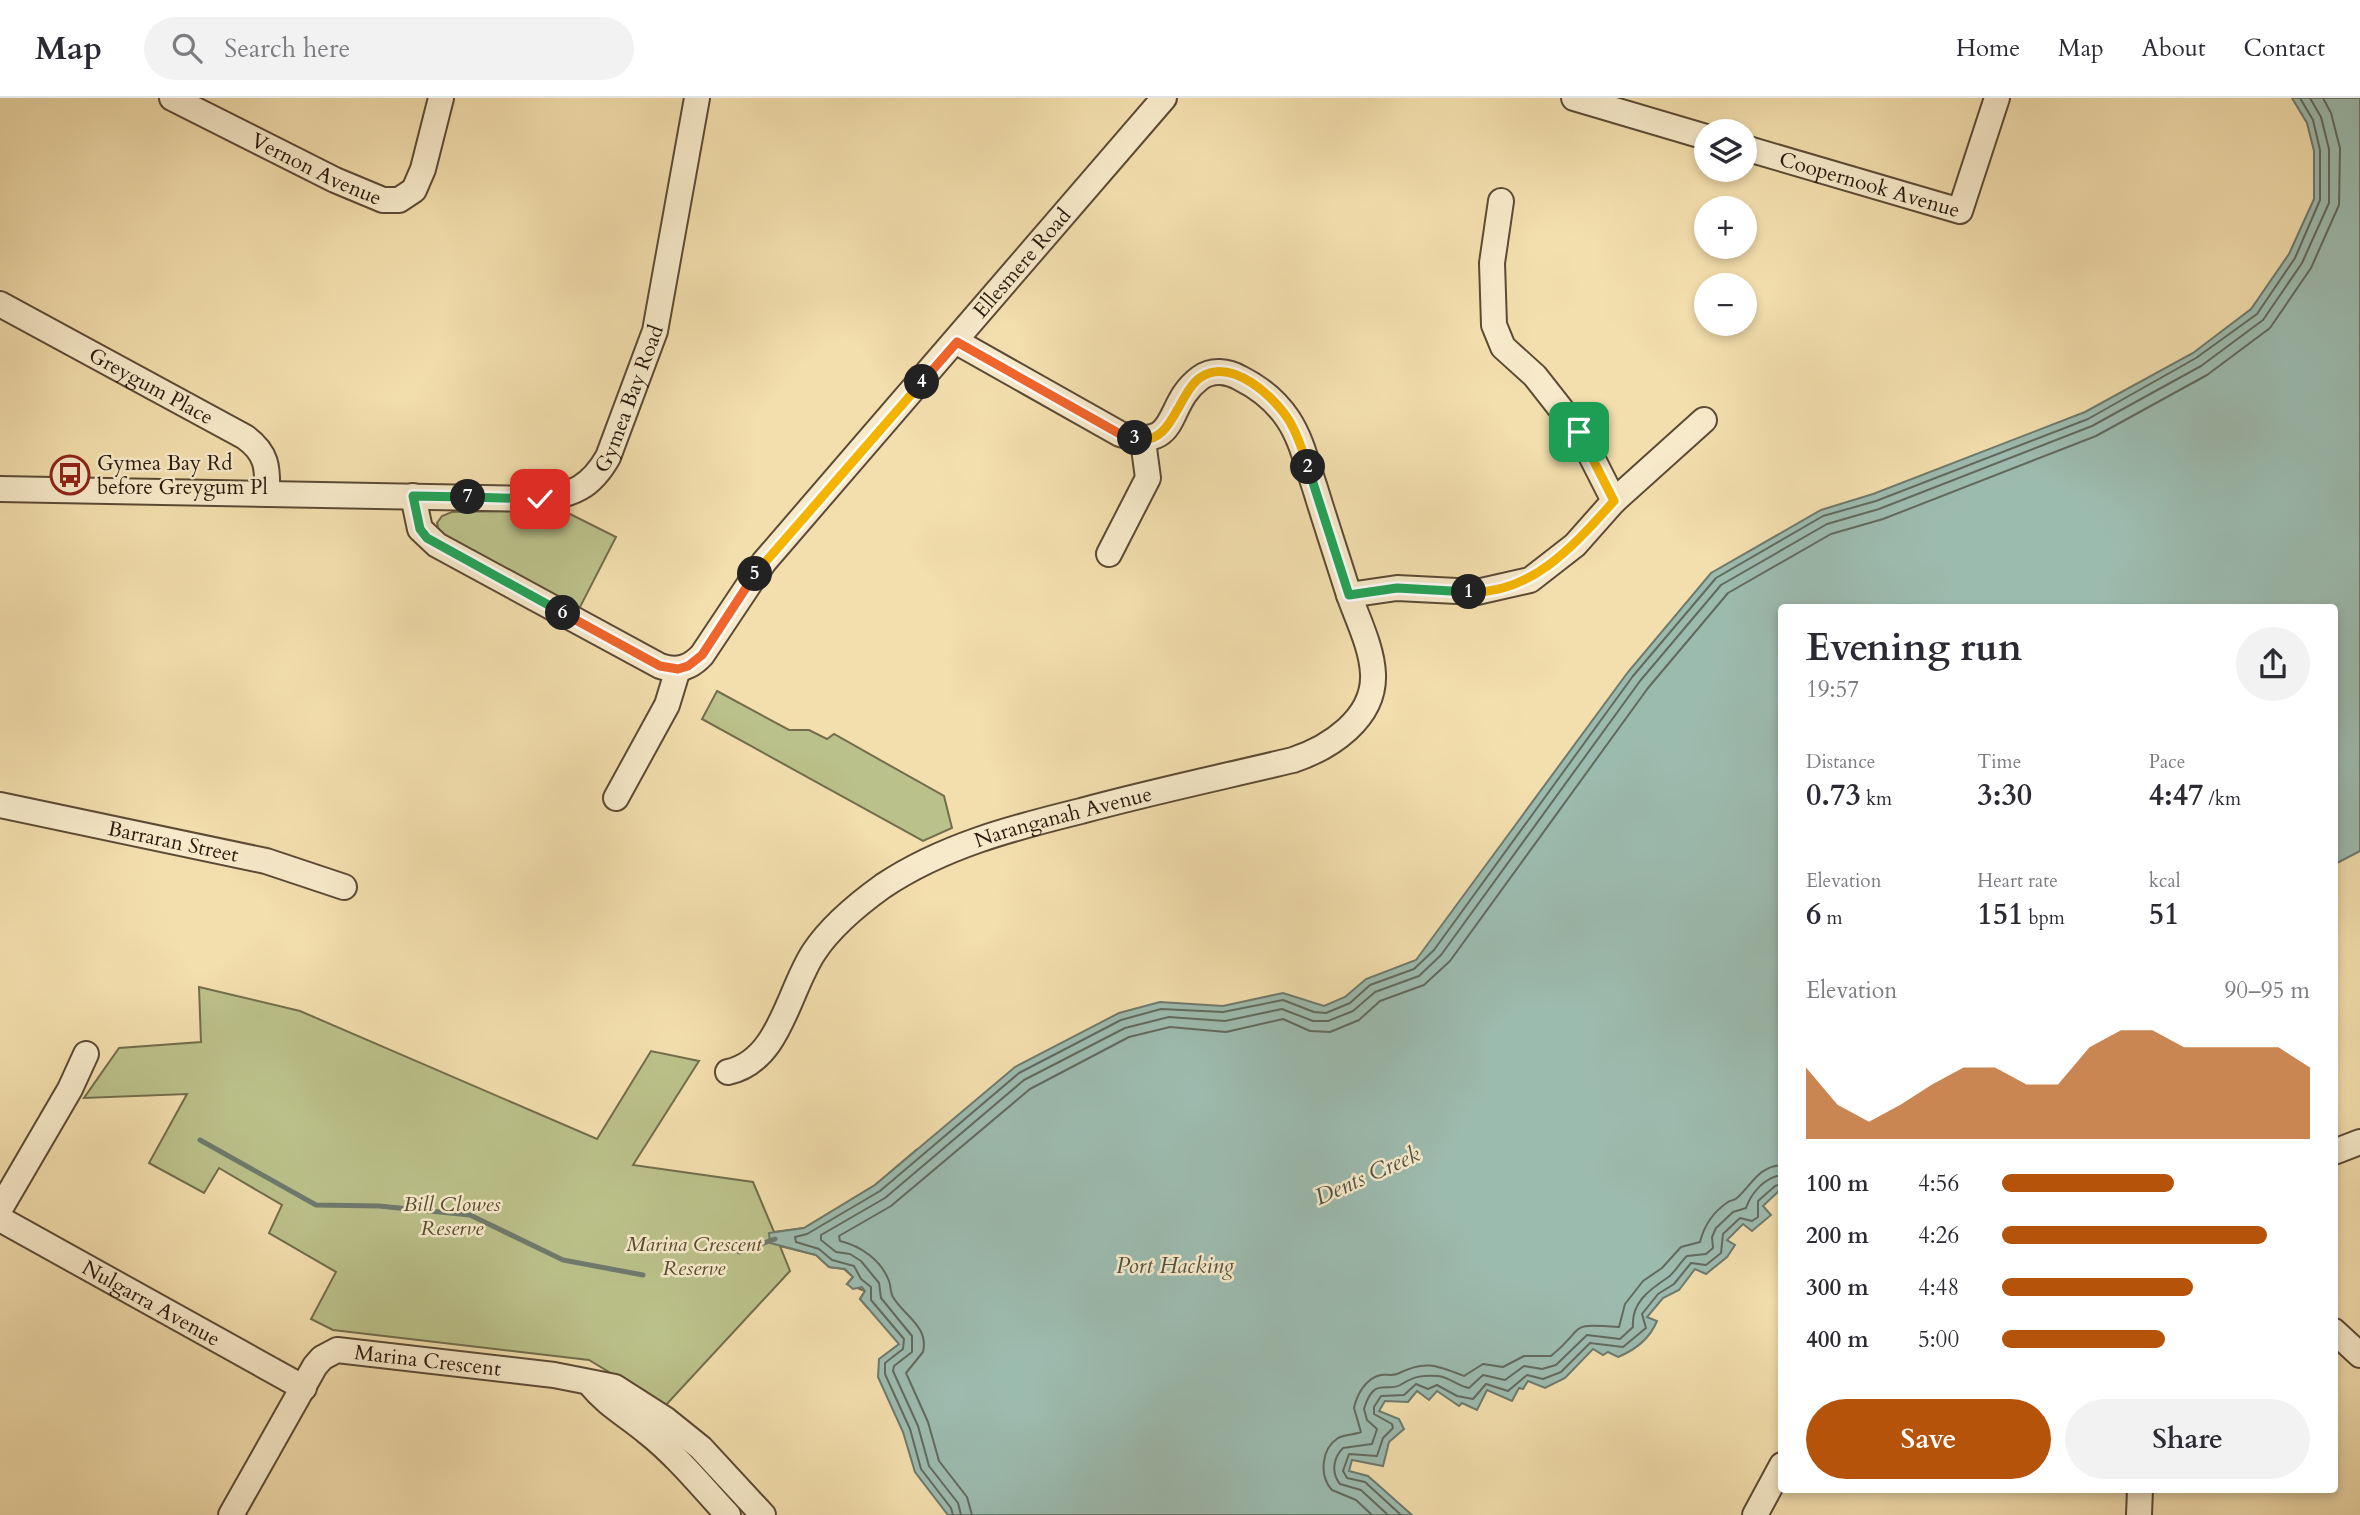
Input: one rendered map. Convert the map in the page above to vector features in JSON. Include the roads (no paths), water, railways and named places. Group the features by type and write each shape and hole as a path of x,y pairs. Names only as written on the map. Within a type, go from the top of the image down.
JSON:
{"street":[{"name":"Vernon Avenue","path":"172,98 335,180 383,200 399,200 414,190 423,169 441,98"},
{"name":"Gymea Bay Road","path":"0,489 540,499 578,492 600,472 645,366 655,331 697,98"},
{"path":"1574,98 1694,133"},
{"name":"Coopernook Avenue","path":"1757,152 1960,211 1997,98"},
{"name":"Ellesmere Road","path":"678,669 688,666 702,655 764,562 957,342 1153,102"},
{"path":"1501,201 1492,263 1494,325 1503,346 1535,376 1579,432 1614,501"},
{"name":"Greygum Place","path":"0,304 245,437 262,452 266,461 267,494"},
{"path":"957,342 1120,434 1143,440 1148,478 1108,554"},
{"name":"Naranganah Avenue","path":"728,1072 745,1068 765,1050 814,952 847,914 906,873 978,838 1132,797 1293,761 1318,752 1340,737 1356,721 1373,676 1303,449 1289,420 1273,400 1255,386 1224,372 1201,377 1184,397 1167,427 1156,437 1143,440"},
{"path":"1349,595 1397,588 1477,592 1530,580 1574,545 1614,501 1704,420"},
{"path":"413,496 420,529 437,545 660,666 678,669 667,705 616,798"},
{"name":"Barraran Street","path":"0,805 266,861 344,887"},
{"path":"0,1209 70,1089 86,1054"},
{"path":"2338,1150 2360,1142"},
{"name":"Nulgarra Avenue","path":"0,1219 303,1388"},
{"path":"2338,1335 2360,1355"},
{"name":"Marina Crescent","path":"232,1515 322,1358 337,1350 554,1375 615,1387 665,1419 701,1448 763,1515"},
{"path":"590,1384 605,1402 672,1455 728,1515"},
{"path":"1755,1515 1778,1472"},
{"path":"2139,1515 2140,1493"}],"water":[{"name":"Port Hacking","path":"2292,98 2360,98 2360,851 2338,862 2338,604 1778,604 1778,1192 1763,1206 1771,1215 1752,1231 1743,1224 1727,1240 1735,1245 1727,1257 1706,1274 1695,1269 1679,1290 1663,1298 1647,1317 1657,1321 1650,1333 1636,1347 1618,1357 1608,1352 1603,1355 1593,1349 1565,1378 1545,1388 1528,1381 1523,1389 1519,1388 1512,1401 1487,1390 1477,1410 1462,1403 1459,1406 1437,1391 1429,1400 1417,1391 1408,1402 1385,1401 1379,1411 1399,1419 1404,1429 1389,1442 1383,1466 1352,1460 1349,1471 1368,1476 1412,1515 948,1515 915,1472 903,1432 878,1377 879,1359 899,1344 860,1299 865,1291 862,1287 853,1289 847,1284 853,1277 845,1269 829,1267 816,1255 770,1243 769,1233 804,1228 875,1185 1015,1067 1119,1013 1160,1002 1223,1006 1283,993 1324,1006 1345,997 1366,979 1416,960 1628,672 1711,573 1821,510 1873,494 2085,412 2193,353 2251,309 2289,254 2314,199 2314,151 2307,123"}],"waterway":[{"path":"200,1140 316,1205 379,1206 470,1215 563,1260 643,1275"},
{"path":"739,1252 775,1239"}],"place":[{"name":"Gymea Bay Rd before Greygum Pl","path":"70,475"}],"water label":[{"name":"Dents Creek","path":"1367,1175"}],"park label":[{"name":"Bill Clowes Reserve","path":"452,1216"},
{"name":"Marina Crescent Reserve","path":"694,1256"}]}
